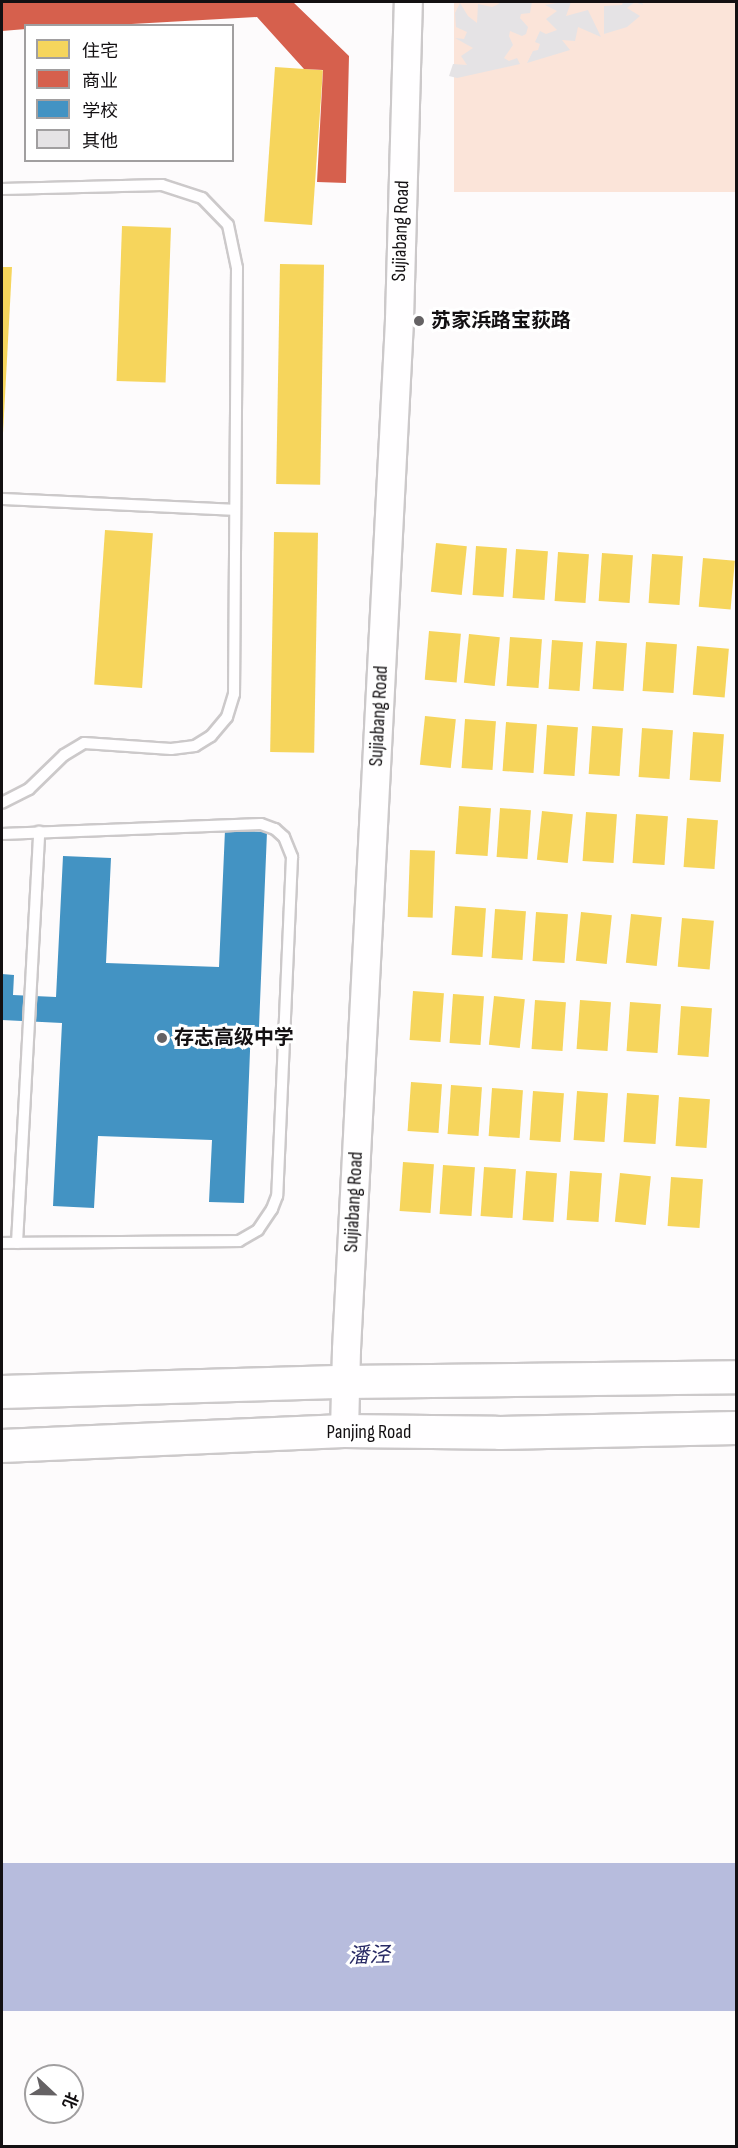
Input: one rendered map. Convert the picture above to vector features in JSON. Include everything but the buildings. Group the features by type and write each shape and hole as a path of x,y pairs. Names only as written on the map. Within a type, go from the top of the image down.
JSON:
{"main road":[{"path":"2,1392 345,1382 736,1377"},
{"name":"Panjing Road","path":"2,1446 344,1431 500,1433 736,1428"}],"street":[{"name":"Sujiabang Road","path":"344,1431 399,319 408,2"}],"lane":[{"path":"2,189 162,185 202,198 228,225 237,268 233,510 234,694 228,717 211,736 195,746 171,749 84,743 64,755 29,789 2,803"},
{"path":"2,500 233,510"},
{"path":"2,834 261,824 275,829 284,837 292,857 277,1196 272,1209 258,1230 239,1241 2,1243"},
{"path":"17,1243 39,832"}],"shaded area":[{"path":"454,2 736,2 736,192 454,192"}],"water":[{"name":"潘泾","path":"2,1863 736,1863 736,2011 2,2011"}],"place":[{"name":"苏家浜路宝荻路","path":"419,321"},
{"name":"存志高级中学","path":"162,1038"}]}
